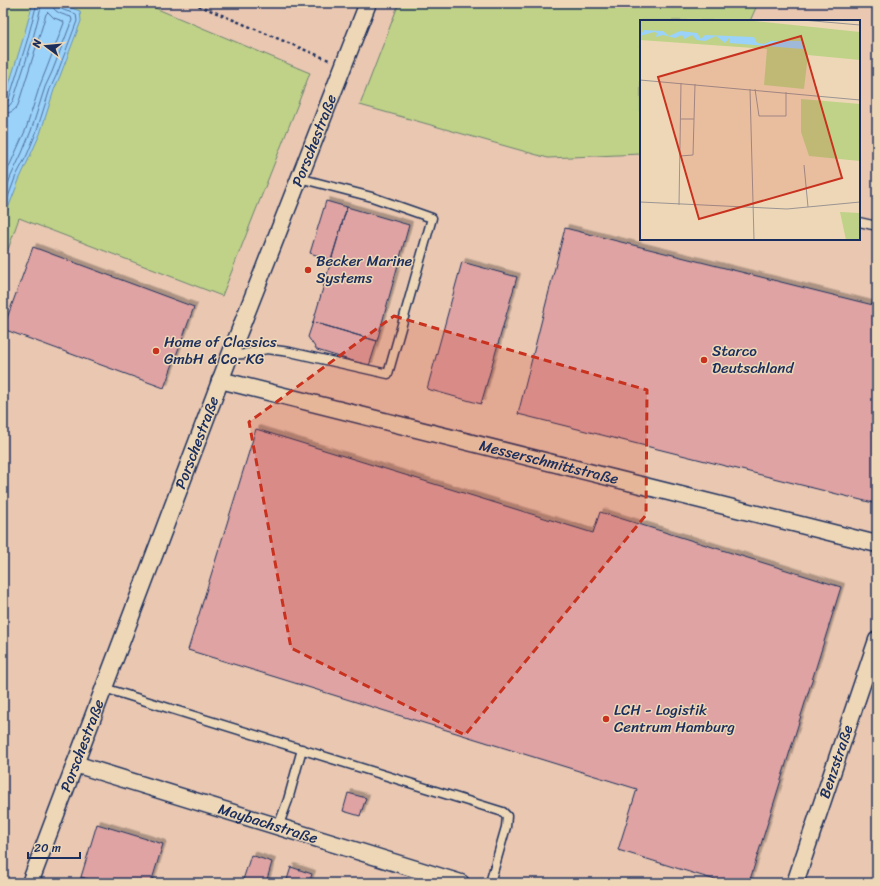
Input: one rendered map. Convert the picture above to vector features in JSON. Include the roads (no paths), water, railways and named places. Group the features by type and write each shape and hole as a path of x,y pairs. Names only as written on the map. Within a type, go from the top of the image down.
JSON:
{"street":[{"name":"Porschestraße","path":"30,883 220,380 368,3"},
{"name":"Messerschmittstraße","path":"220,380 877,544"},
{"name":"Benzstraße","path":"796,883 877,640"},
{"name":"Maybachstraße","path":"75,764 462,883"}],"lane":[{"path":"230,355 244,354 267,349 290,352 388,374 432,218 372,197 299,178"},
{"path":"860,222 877,226"},
{"path":"104,688 503,812 507,816 506,827 490,883"},
{"path":"278,826 288,800 302,749"}],"water":[{"path":"33,3 60,4 80,11 81,21 54,90 40,134 3,218 3,104"}],"place":[{"name":"Becker Marine Systems","path":"308,270"},
{"name":"Home of Classics GmbH & Co. KG","path":"156,351"},
{"name":"Starco Deutschland","path":"704,360"},
{"name":"LCH - Logistik Centrum Hamburg","path":"606,719"}]}
